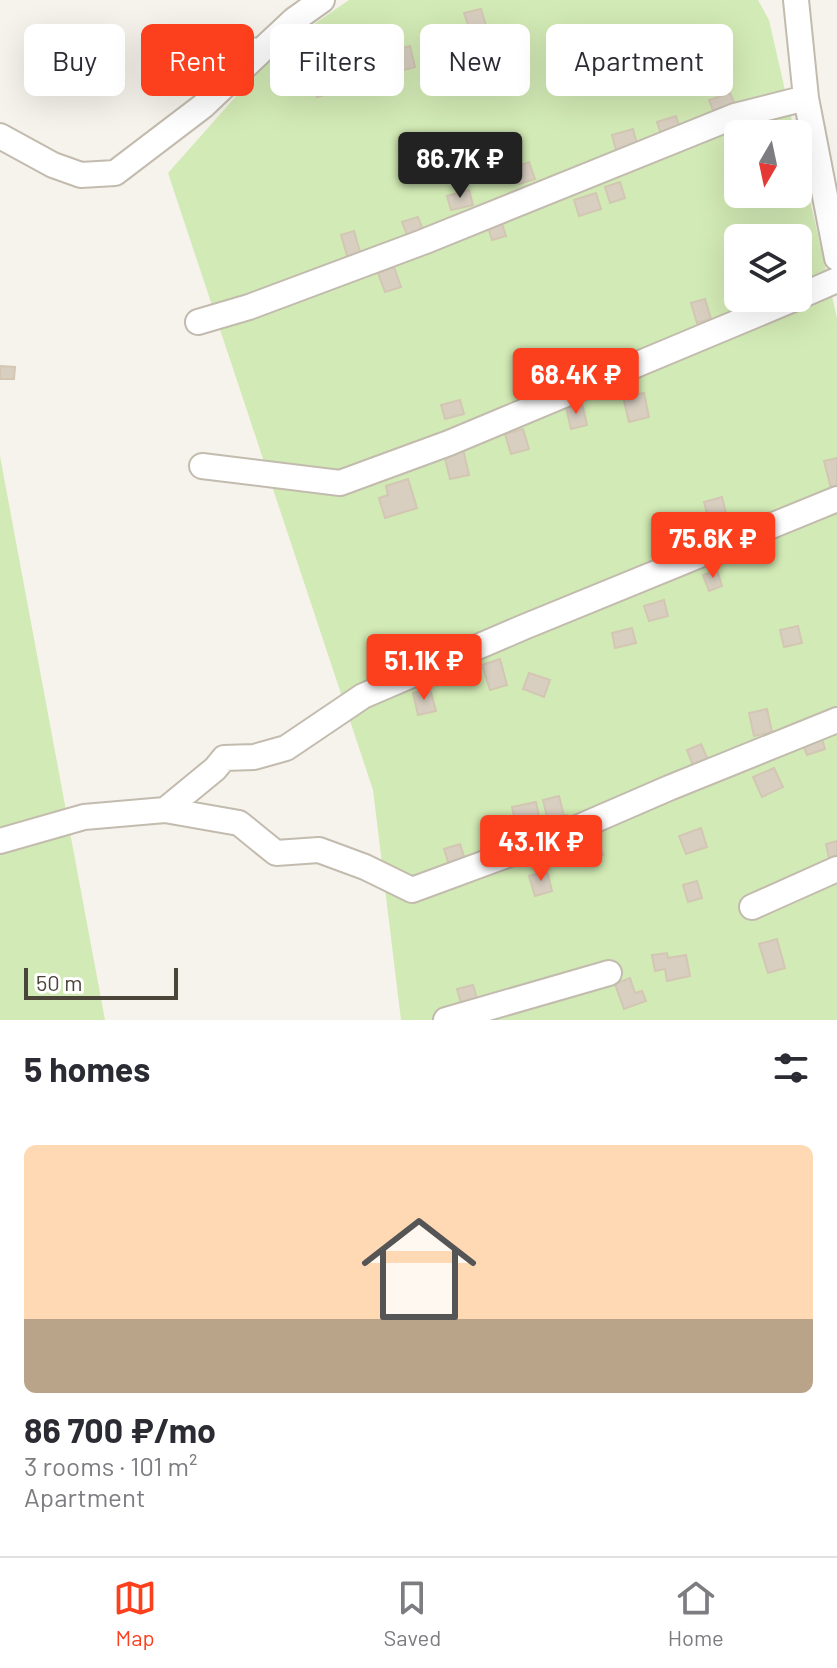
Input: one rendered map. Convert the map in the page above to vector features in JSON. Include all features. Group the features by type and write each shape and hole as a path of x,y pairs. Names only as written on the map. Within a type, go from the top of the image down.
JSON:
{"street":[{"path":"0,136 53,165 81,175 115,173 203,106 294,20 322,0"},
{"path":"796,0 806,98 837,258"},
{"path":"254,51 262,50"},
{"path":"198,322 249,307 423,242 735,116 806,98"},
{"path":"812,291 837,280"},
{"path":"202,466 340,483 449,443 763,312"},
{"path":"165,810 224,758 254,757 286,748 363,696 837,499"},
{"path":"0,841 84,817 165,810 239,823 276,853 319,850 365,867 412,890 556,837 837,720"},
{"path":"752,907 837,869"},
{"path":"446,1020 609,973"}],"green space":[{"path":"349,0 758,0 769,20 792,120 724,120 724,208 812,208 837,318 837,1020 401,1020 373,790 168,173 236,96 254,96 254,76 270,58 270,96 404,96 404,24 314,24"},
{"path":"0,456 105,1020 0,1020"}],"building":[{"path":"481,9 486,24 468,24 464,13"},
{"path":"410,46 415,67 404,70 404,48"},
{"path":"731,96 735,105 714,113 709,100"},
{"path":"676,116 681,131 662,137 657,122"},
{"path":"633,129 638,148 617,154 612,135"},
{"path":"421,142 427,158 415,162 409,146"},
{"path":"529,162 535,179 519,184 513,168"},
{"path":"620,182 625,198 610,203 605,187"},
{"path":"469,190 473,205 451,210 447,196"},
{"path":"596,193 601,209 579,216 574,200"},
{"path":"418,217 423,230 407,235 402,222"},
{"path":"501,220 506,236 492,240 487,224"},
{"path":"354,231 361,255 348,259 341,235"},
{"path":"394,267 401,287 385,292 378,273"},
{"path":"705,299 711,319 697,323 691,303"},
{"path":"577,364 580,379 566,382 563,366"},
{"path":"0,366 15,367 14,379 0,379"},
{"path":"644,393 649,417 629,422 623,397"},
{"path":"460,400 464,414 445,419 441,405"},
{"path":"582,403 587,425 571,429 566,407"},
{"path":"523,429 529,449 511,454 505,434"},
{"path":"463,449 469,475 450,479 444,454"},
{"path":"837,458 837,491 832,492 824,461"},
{"path":"408,479 417,508 385,518 379,498 388,495 386,486"},
{"path":"722,497 728,521 710,525 704,502"},
{"path":"717,570 722,586 709,591 703,575"},
{"path":"664,600 668,616 649,621 644,606"},
{"path":"798,626 802,643 784,647 780,630"},
{"path":"632,628 636,643 615,648 612,633"},
{"path":"500,659 507,685 490,690 482,665"},
{"path":"529,673 550,680 544,697 523,689"},
{"path":"430,689 436,711 418,715 413,693"},
{"path":"767,709 772,732 754,736 749,713"},
{"path":"821,736 825,749 807,755 802,742"},
{"path":"701,744 709,762 694,768 687,750"},
{"path":"774,768 783,787 762,797 753,777"},
{"path":"559,796 569,825 545,830 543,821 548,821 543,800"},
{"path":"536,802 541,825 517,830 512,807"},
{"path":"701,828 707,847 686,854 679,836"},
{"path":"596,832 603,855 572,865 565,842"},
{"path":"837,841 837,861 830,863 826,844"},
{"path":"460,844 465,860 449,865 444,849"},
{"path":"547,871 552,891 535,896 529,876"},
{"path":"697,881 702,898 688,902 683,885"},
{"path":"777,939 785,968 768,973 759,944"},
{"path":"667,953 668,958 686,955 690,976 667,981 665,969 655,971 652,955"},
{"path":"630,978 635,993 642,991 646,1001 624,1009 615,984"},
{"path":"473,985 478,1002 462,1007 457,989"}]}
